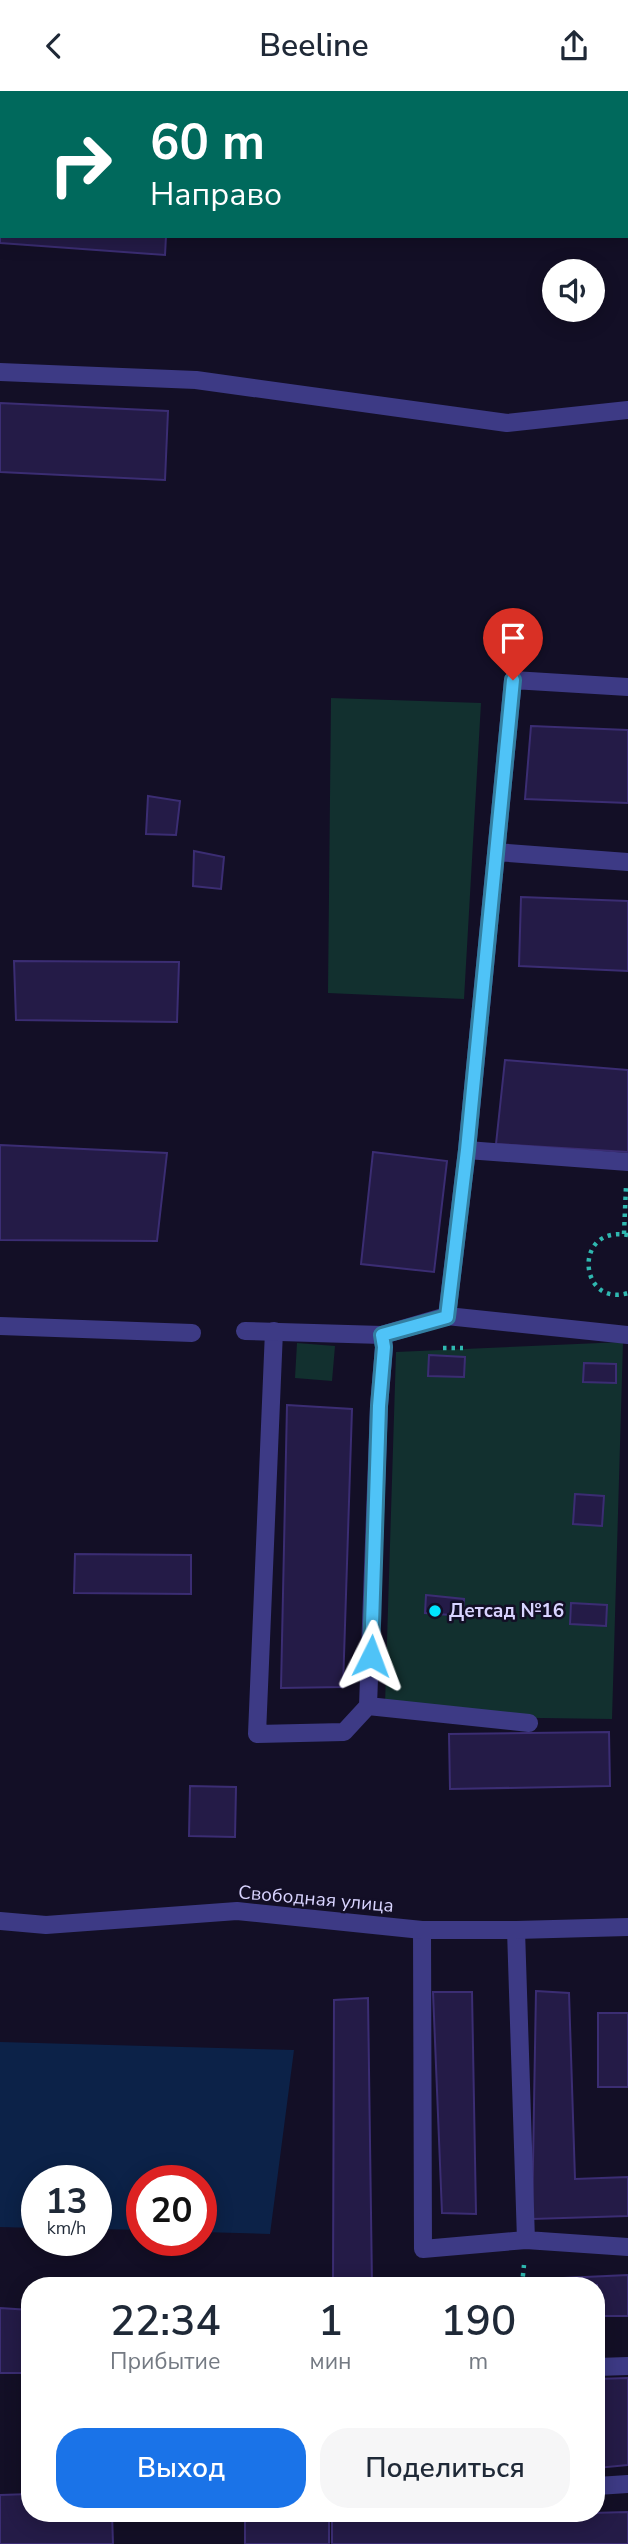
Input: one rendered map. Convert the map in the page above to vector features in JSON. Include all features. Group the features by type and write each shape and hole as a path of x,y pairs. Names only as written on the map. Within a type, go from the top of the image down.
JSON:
{"street":[{"path":"0,372 196,380 507,423 628,409"},
{"path":"447,1317 467,1150 513,680 628,687"},
{"path":"496,852 628,862"},
{"path":"467,1150 628,1162"},
{"path":"246,1331 382,1335 447,1317 628,1335"},
{"path":"0,1326 192,1333"},
{"path":"274,1331 257,1734 344,1731 368,1706 379,1406 384,1347 382,1335"},
{"path":"368,1706 529,1723"},
{"name":"Свободная улица","path":"0,1921 46,1925 237,1911 422,1930 628,1927"},
{"path":"422,1930 423,2249 526,2240 628,2247"},
{"path":"516,1930 526,2240"},
{"path":"605,2367 628,2366"},
{"path":"605,2485 628,2484"}],"path":[{"path":"628,1162 626,1235 610,1234 601,1239 593,1247 588,1266 590,1276 603,1291 615,1295 628,1293"}],"green space":[{"path":"331,698 481,703 464,999 328,993"},
{"path":"623,1342 612,1719 415,1716 385,1705 396,1352"},
{"path":"297,1343 335,1346 332,1381 295,1378"}],"water":[{"path":"0,2042 294,2050 270,2234 217,2232 217,2165 126,2165 126,2230 112,2229 112,2165 21,2165 21,2228 0,2227"}],"building":[{"path":"0,238 166,238 165,255 0,243"},
{"path":"0,403 168,411 165,480 0,472"},
{"path":"531,726 628,730 628,803 525,799"},
{"path":"148,796 180,801 176,835 146,834"},
{"path":"194,851 224,857 221,889 193,886"},
{"path":"521,897 628,901 628,971 519,966"},
{"path":"14,961 179,962 177,1022 16,1020"},
{"path":"505,1060 628,1070 628,1152 496,1144"},
{"path":"0,1145 167,1153 157,1241 0,1240"},
{"path":"373,1152 447,1161 434,1272 361,1264"},
{"path":"429,1355 465,1357 464,1377 428,1376"},
{"path":"584,1363 616,1364 616,1383 583,1382"},
{"path":"287,1405 352,1409 343,1687 281,1688"},
{"path":"575,1494 604,1496 602,1526 573,1524"},
{"path":"75,1554 191,1555 191,1594 74,1593"},
{"path":"426,1595 464,1599 463,1616 425,1613"},
{"path":"571,1603 607,1605 606,1626 570,1624"},
{"path":"609,1732 610,1786 450,1789 449,1734"},
{"path":"190,1786 236,1787 235,1837 189,1836"},
{"path":"536,1991 569,1993 575,2179 628,2177 628,2216 532,2219"},
{"path":"433,1992 472,1992 476,2214 442,2213"},
{"path":"368,1998 372,2277 333,2277 334,2000"},
{"path":"598,2013 628,2013 628,2087 598,2087"},
{"path":"628,2275 628,2316 605,2316 605,2277 585,2277"},
{"path":"0,2308 21,2309 21,2373 0,2373"},
{"path":"628,2378 628,2465 605,2467 605,2379"},
{"path":"21,2494 21,2522 112,2522 113,2544 0,2544 0,2495"},
{"path":"628,2512 628,2544 332,2544 332,2522 605,2522 605,2513"},
{"path":"245,2522 329,2522 329,2544 245,2544"}],"place":[{"name":"Детсад №16","path":"435,1611"}],"route":[{"path":"371,1656 379,1406 384,1347 382,1335 447,1317 467,1150 513,680"}]}
